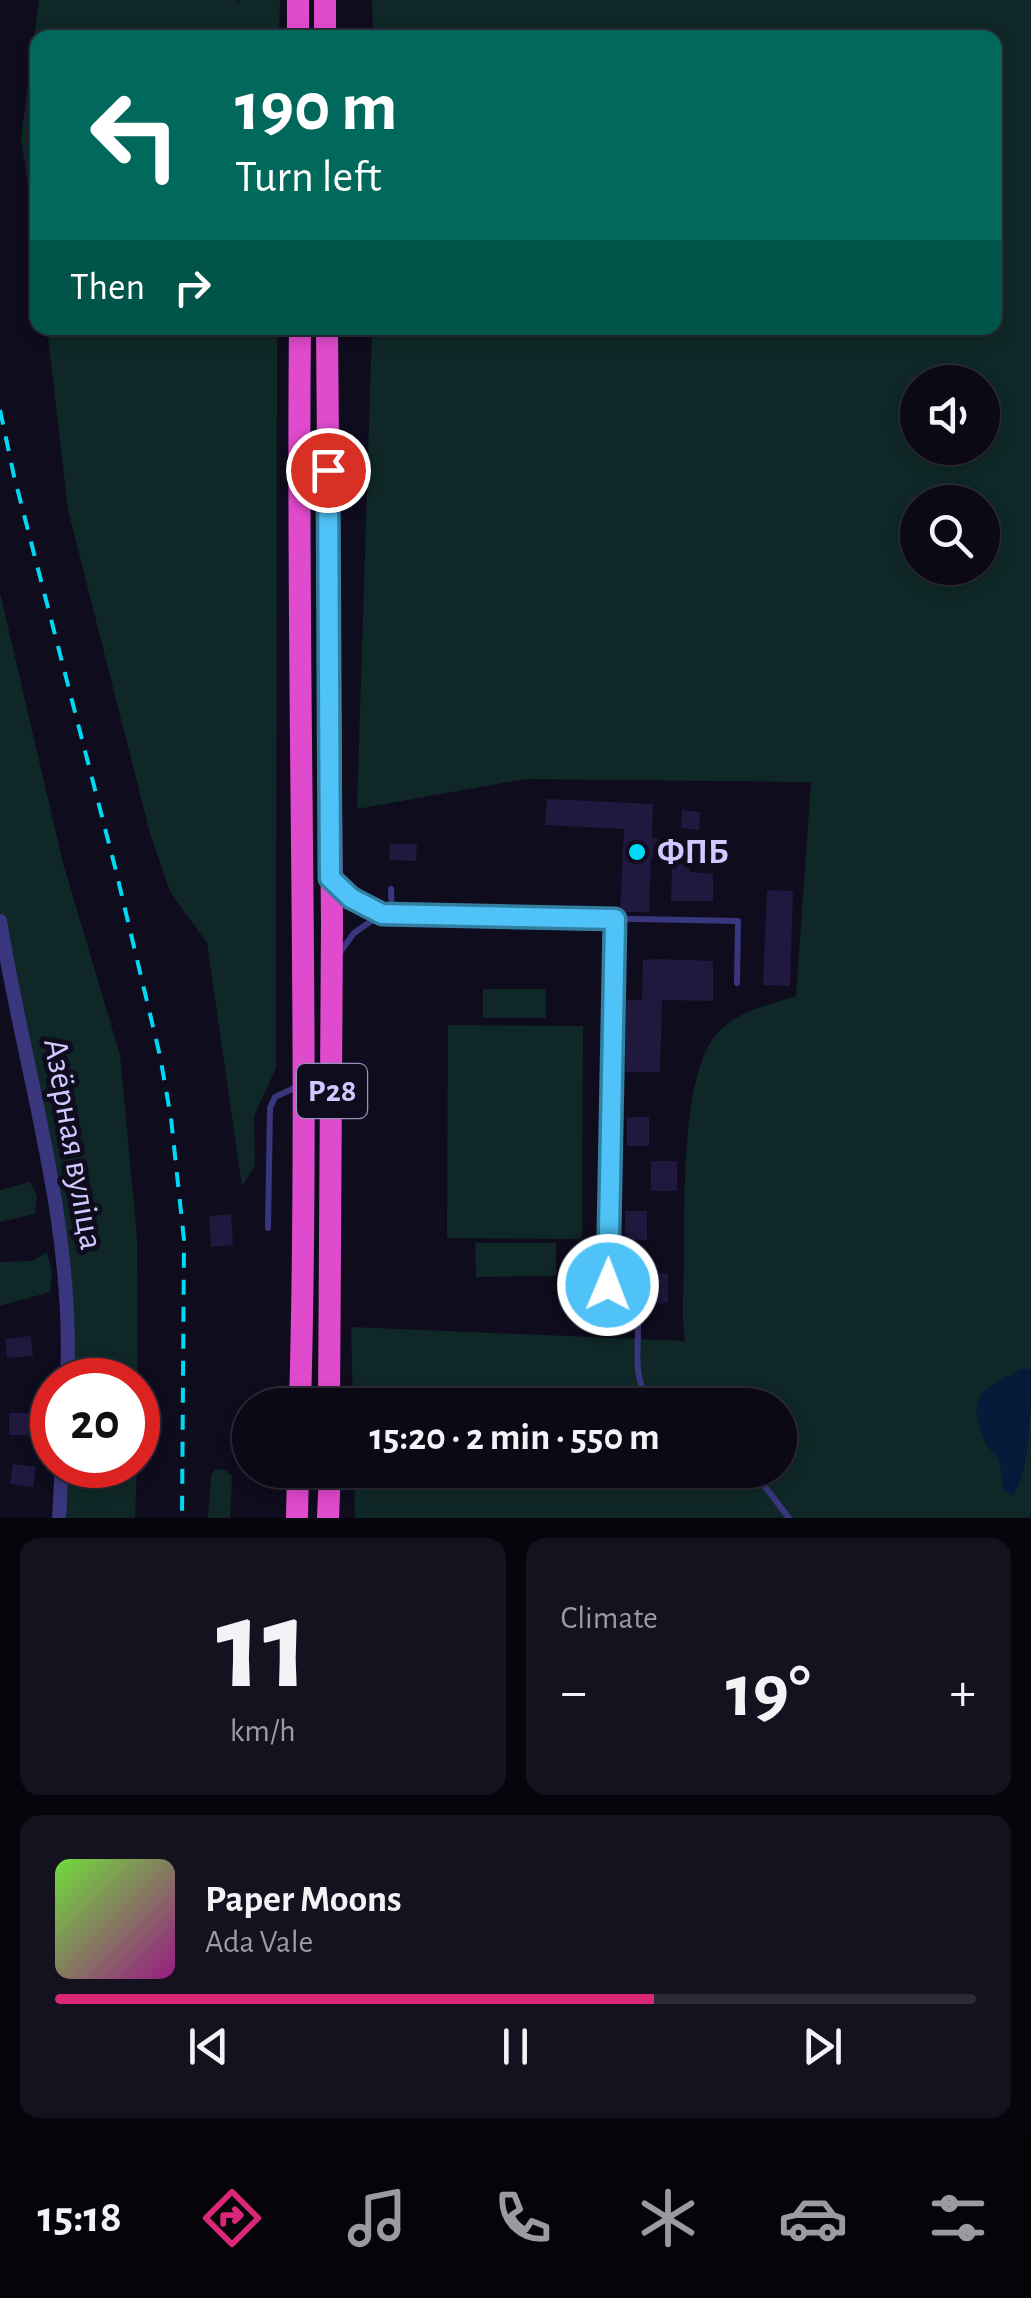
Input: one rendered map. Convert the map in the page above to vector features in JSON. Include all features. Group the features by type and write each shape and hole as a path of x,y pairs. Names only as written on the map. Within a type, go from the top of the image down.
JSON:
{"highway":[{"path":"298,0 298,30"},
{"path":"325,0 326,30"},
{"name":"Р28","path":"300,335 300,1388"},
{"name":"Р28","path":"327,335 329,1388"},
{"path":"296,1518 297,1488"},
{"path":"328,1518 329,1488"}],"street":[{"name":"Азёрная вуліца","path":"0,921 57,1214 67,1288 67,1358"},
{"path":"60,1518 61,1488"}],"lane":[{"path":"330,878 351,898 382,914 738,921 737,983"},
{"path":"391,889 392,915"},
{"path":"331,968 354,934 382,914"},
{"path":"615,919 608,1322 638,1322 642,1388"},
{"path":"268,1228 270,1108 276,1098 303,1084"},
{"path":"766,1488 789,1518"}],"green space":[{"path":"39,0 280,0 279,30 35,30"},
{"path":"372,0 1031,0 1031,1518 355,1518 354,1488 797,1488 797,1388 353,1388 351,1327 685,1341 687,1142 696,1081 704,1056 715,1036 732,1020 796,996 811,782 526,779 357,809 372,335 1002,335 1002,30 373,30"},
{"path":"30,69 30,200 21,138"},
{"path":"48,335 277,335 276,1068 254,1116 255,1166 242,1186 207,943 170,892 150,833 68,510"},
{"path":"0,593 63,863 120,1055 137,1237 138,1358 65,1358 67,1288 0,921"},
{"path":"483,989 546,989 546,1018 483,1018"},
{"path":"448,1025 583,1026 582,1239 447,1238"},
{"path":"30,1182 37,1196 35,1214 0,1222 0,1190"},
{"path":"475,1243 556,1243 556,1276 476,1277"},
{"path":"47,1252 52,1272 50,1292 0,1306 0,1262 33,1261"},
{"path":"215,1469 232,1476 230,1518 208,1518"},
{"path":"61,1488 136,1488 135,1518 60,1518"}],"water":[{"path":"1022,1369 1031,1369 1029,1437 1023,1472 1012,1495 1004,1491 999,1463 984,1440 977,1412 988,1388"}],"building":[{"path":"547,799 653,804 652,838 659,839 659,857 651,857 649,912 620,912 624,829 545,825"},
{"path":"682,810 700,812 699,830 681,828"},
{"path":"390,844 417,844 416,861 389,860"},
{"path":"672,861 689,861 690,872 713,874 713,901 671,901"},
{"path":"767,890 793,891 790,986 763,985"},
{"path":"643,960 713,961 713,1001 662,1000 660,1072 625,1072 626,1000 642,1000"},
{"path":"627,1117 649,1117 649,1146 627,1146"},
{"path":"651,1161 677,1161 677,1191 651,1191"},
{"path":"625,1211 647,1211 647,1240 625,1240"},
{"path":"231,1214 233,1245 211,1247 209,1216"},
{"path":"668,1273 668,1303 630,1304 630,1274"},
{"path":"31,1336 33,1356 7,1358 5,1339"},
{"path":"9,1413 29,1413 29,1435 9,1435"},
{"path":"13,1464 30,1466 30,1487 10,1484"}],"railway":[{"path":"0,410 115,867 171,1118 184,1240 182,1518"}],"place":[{"name":"ФПБ","path":"637,852"}],"route":[{"path":"328,470 330,878 351,898 382,914 615,919 608,1285"}]}
